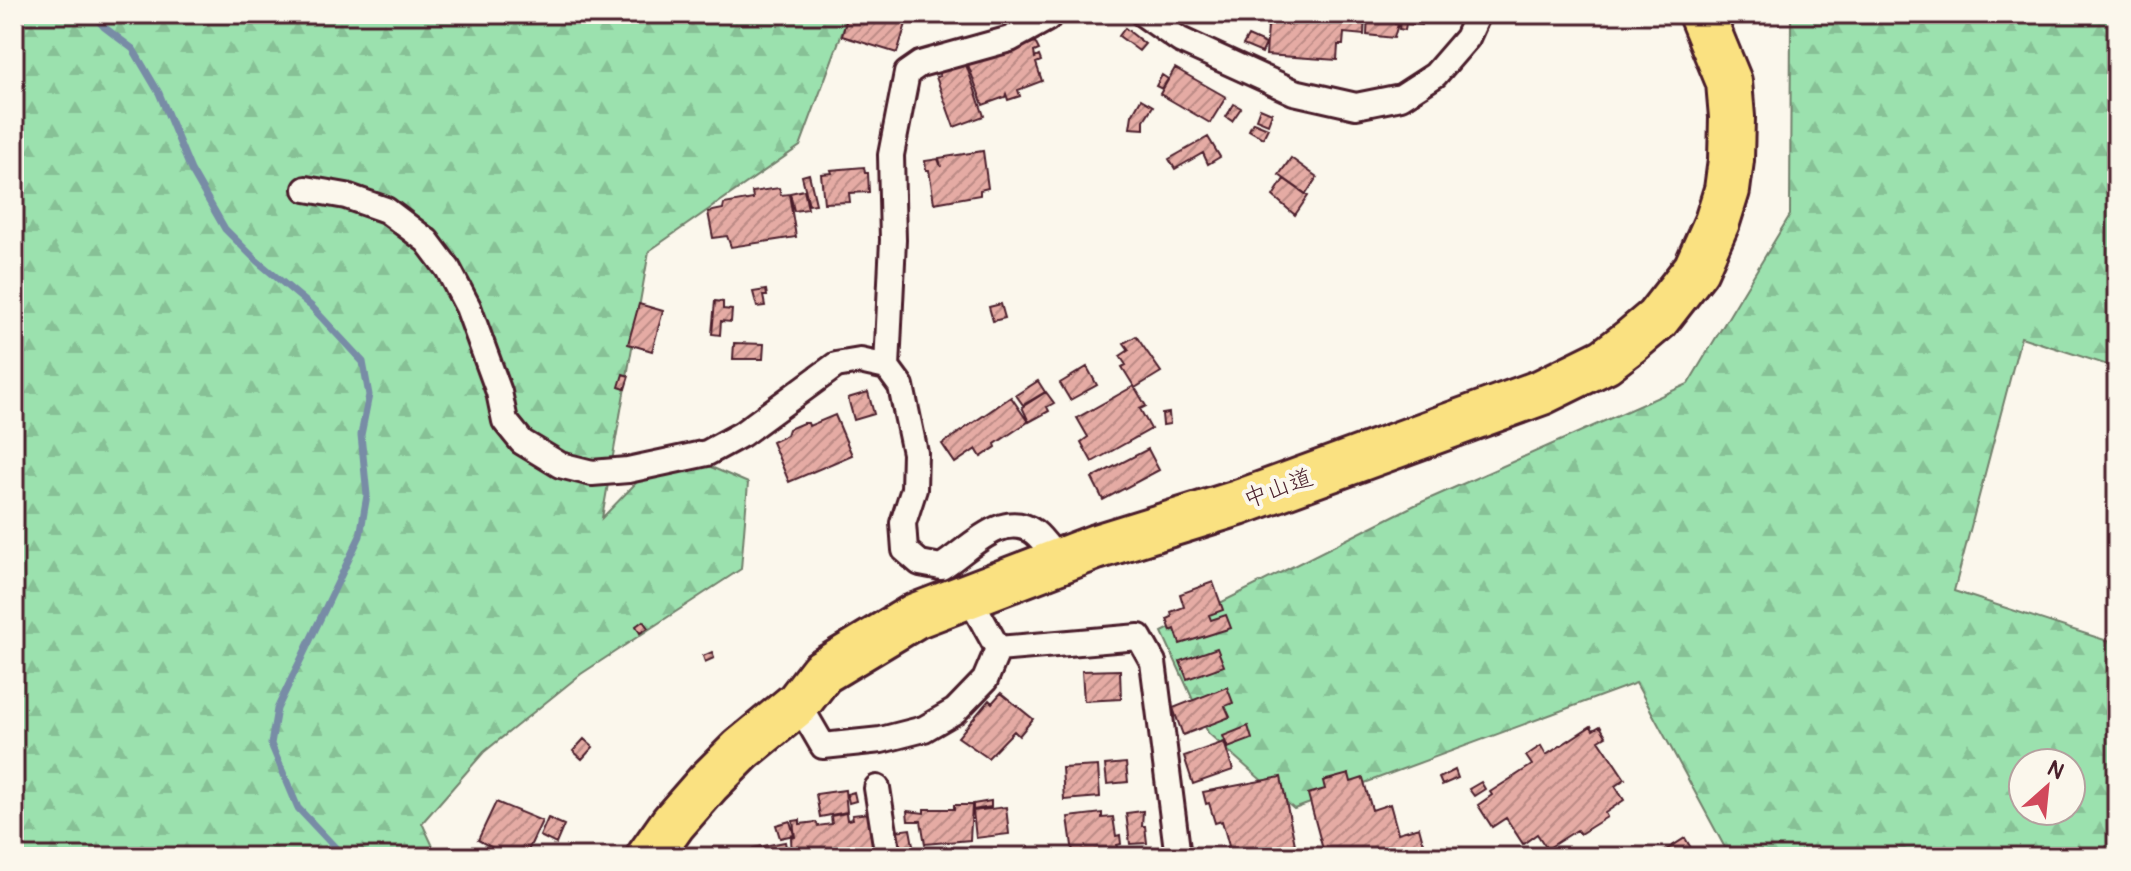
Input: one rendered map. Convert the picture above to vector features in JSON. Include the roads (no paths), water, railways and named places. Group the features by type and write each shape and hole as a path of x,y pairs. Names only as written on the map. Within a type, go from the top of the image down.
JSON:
{"highway":[{"name":"中山道","path":"649,857 673,823 708,783 741,750 798,703 822,672 915,616 1096,547 1238,503 1542,392 1605,361 1640,334 1657,319 1696,269 1727,190 1732,117 1729,82 1701,14"}],"street":[{"path":"1050,14 1010,39 920,64 907,73 891,155 893,240 887,367 901,386 915,453 914,489 903,523 905,550 920,563 941,567 990,530 1015,525 1034,532 1059,561"},
{"path":"1143,14 1180,40 1294,92 1356,106 1401,97 1435,75 1467,38 1478,14"},
{"path":"306,189 346,196 386,210 427,241 448,269 468,307 499,392 505,421 522,442 560,465 592,473 628,470 707,453 742,434 805,391 836,365 860,361 887,367"},
{"path":"968,595 998,649"},
{"path":"998,649 1139,637 1153,662 1178,857"},
{"path":"798,703 823,746 881,740 924,729 955,711 985,680 998,649"},
{"path":"877,788 888,857"}],"waterway":[{"path":"93,14 104,27 133,49 159,93 191,170 225,229 257,261 311,306 363,362 369,395 361,435 367,495 360,536 277,709 271,744 298,808 344,857"}]}
